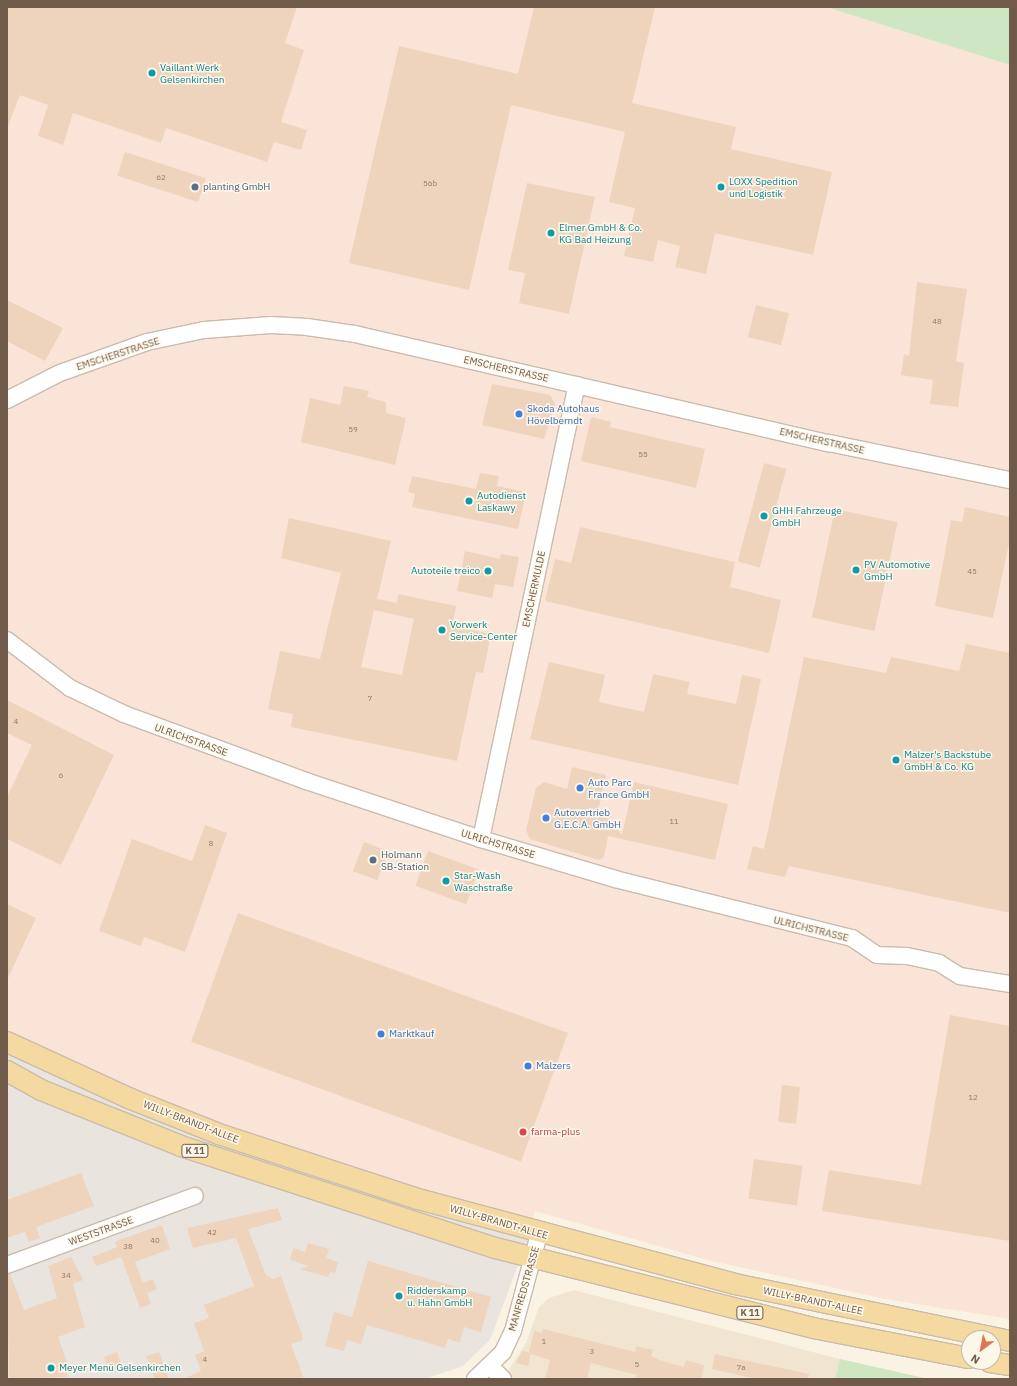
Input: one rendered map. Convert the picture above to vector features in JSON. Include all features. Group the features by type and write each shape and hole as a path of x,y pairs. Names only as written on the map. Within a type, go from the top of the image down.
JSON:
{"main road":[{"name":"WILLY-BRANDT-ALLEE","path":"7,1042 131,1099 219,1134 540,1234 735,1284 1010,1340"},
{"name":"K 11","path":"7,1071 41,1090 181,1146 375,1212 532,1259 806,1326 961,1356"}],"street":[{"name":"EMSCHERSTRASSE","path":"7,400 60,373 147,342 204,330 271,325 355,334 577,385 1010,480"},
{"name":"EMSCHERMULDE","path":"481,839 577,385"},
{"name":"ULRICHSTRASSE","path":"7,640 70,688 124,714 481,839 615,879 852,938 877,956 907,956 939,962 960,976 1010,984"},
{"name":"WESTSTRASSE","path":"7,1265 195,1196"},
{"name":"MANFREDSTRASSE","path":"475,1379 492,1367 513,1331 540,1234"},
{"path":"492,1367 503,1379"}],"shaded area":[{"path":"7,7 826,7 1010,65 1010,1319 885,1299 707,1260 535,1211 529,1236 7,1048"},
{"path":"7,1048 529,1236 490,1340 463,1366 425,1379 7,1379"},
{"path":"574,1290 840,1359 835,1379 503,1379 526,1343 539,1307 549,1298"}],"green space":[{"path":"826,7 1010,7 1010,65"},
{"path":"840,1359 929,1379 835,1379"}],"building":[{"name":"Vaillant Werk Gelsenkirchen","path":"7,7 297,7 285,43 304,50 281,122 307,130 301,150 274,142 267,162 166,128 161,143 73,113 63,145 38,136 48,105 20,95 7,128"},
{"path":"534,7 655,7 632,103 736,127 731,149 832,172 813,255 715,233 706,274 675,267 680,246 658,240 653,262 624,256 635,208 609,202 625,132 511,105 469,290 349,263 399,46 518,74"},
{"path":"125,152 206,178 198,202 117,176"},
{"name":"Elmer GmbH & Co. KG Bad Heizung","path":"527,183 595,197 569,314 519,303 525,273 508,270"},
{"path":"917,282 967,289 956,361 964,363 958,407 930,404 933,380 901,375 904,354 909,356"},
{"path":"7,300 63,328 45,361 7,341"},
{"path":"756,305 789,313 781,345 748,337"},
{"name":"Skoda Autohaus Hövelberndt","path":"492,384 550,395 555,404 544,439 482,425"},
{"path":"344,386 369,391 367,397 386,402 386,413 406,418 395,465 301,442 310,398 340,405"},
{"path":"591,417 611,422 610,427 705,449 696,488 581,461"},
{"name":"GHH Fahrzeuge GmbH","path":"764,463 786,469 760,567 738,562"},
{"name":"Autodienst Laskawy","path":"480,473 499,476 497,486 526,492 518,529 412,507 415,494 408,492 412,476 476,489"},
{"path":"965,507 1010,517 1010,539 993,618 935,606 951,520 962,522"},
{"name":"PV Automotive GmbH","path":"835,509 898,522 875,631 812,618"},
{"path":"289,518 391,541 377,599 397,603 398,594 456,606 452,626 491,634 483,673 476,672 457,761 291,727 293,714 268,709 280,651 320,659 341,573 281,558","holes":["374,610 414,619 402,675 361,667"]},
{"path":"580,527 735,562 730,587 781,600 769,653 545,601 555,559 571,563"},
{"name":"Autoteile treico","path":"465,551 500,559 501,554 519,557 513,587 495,584 492,598 457,591"},
{"name":"Malzer's Backstube GmbH & Co. KG","path":"966,644 1010,653 1010,913 789,866 785,877 747,869 753,846 764,849 804,657 886,673 891,657 959,671"},
{"path":"549,662 605,675 599,702 644,712 653,674 690,682 687,694 736,704 742,675 761,679 738,785 530,739"},
{"path":"7,700 114,755 61,865 7,839 7,797 32,745 7,733"},
{"path":"572,767 606,775 597,815 608,818 622,835 634,782 728,804 715,860 608,836 604,857 599,860 530,839 526,830 536,788 544,782 567,789"},
{"path":"205,825 227,833 185,952 144,937 141,946 99,931 132,839 192,861"},
{"path":"364,842 388,851 377,880 353,871"},
{"name":"Star-Wash Waschstraße","path":"428,851 479,869 466,904 415,886"},
{"path":"7,904 36,918 7,980"},
{"name":"Marktkauf","path":"238,913 568,1033 521,1162 191,1042"},
{"path":"950,1015 1010,1026 1010,1241 822,1211 829,1170 921,1185"},
{"path":"782,1085 800,1087 796,1124 778,1122"},
{"path":"754,1159 803,1166 797,1205 748,1199"},
{"path":"81,1173 94,1206 36,1227 40,1238 29,1242 25,1232 7,1238 7,1200"},
{"path":"278,1208 282,1220 248,1229 266,1275 273,1279 281,1276 303,1340 291,1344 304,1379 183,1379 201,1371 195,1355 204,1351 194,1323 209,1318 204,1305 254,1286 236,1238 193,1248 187,1228"},
{"path":"162,1225 170,1249 135,1262 143,1283 153,1279 157,1289 147,1293 151,1304 140,1308 121,1257 96,1266 92,1257 117,1247 115,1242"},
{"path":"308,1243 329,1249 326,1258 338,1262 335,1273 330,1272 328,1277 300,1269 309,1266 290,1260 293,1248 305,1252"},
{"path":"71,1257 83,1280 73,1284 85,1327 58,1337 68,1365 67,1377 9,1379 7,1274 10,1274 24,1310 57,1298 48,1266"},
{"path":"368,1261 491,1297 481,1332 464,1327 460,1343 448,1339 445,1348 367,1325 361,1344 347,1340 344,1351 325,1346 334,1312 352,1317"},
{"path":"543,1329 635,1352 636,1346 653,1350 651,1356 659,1360 684,1367 686,1360 704,1365 701,1379 636,1379 637,1375 591,1363 587,1379 545,1379 550,1360 531,1354 528,1366 516,1363 522,1351 529,1352 534,1331 542,1333"},
{"path":"117,1352 122,1366 109,1371 104,1357"},
{"path":"159,1352 169,1379 155,1379 146,1356"},
{"path":"715,1354 809,1374 808,1379 757,1379 712,1369"}],"place":[{"name":"Vaillant Werk Gelsenkirchen","path":"152,73"},
{"name":"planting GmbH","path":"195,187"},
{"name":"LOXX Spedition und Logistik","path":"721,187"},
{"name":"Elmer GmbH & Co. KG Bad Heizung","path":"551,233"},
{"name":"Skoda Autohaus Hövelberndt","path":"519,414"},
{"name":"Autodienst Laskawy","path":"469,501"},
{"name":"GHH Fahrzeuge GmbH","path":"764,516"},
{"name":"PV Automotive GmbH","path":"856,570"},
{"name":"Autoteile treico","path":"488,571"},
{"name":"Vorwerk Service-Center","path":"442,630"},
{"name":"Malzer's Backstube GmbH & Co. KG","path":"896,760"},
{"name":"Auto Parc France GmbH","path":"580,788"},
{"name":"Autovertrieb G.E.C.A. GmbH","path":"546,818"},
{"name":"Holmann SB-Station","path":"373,860"},
{"name":"Star-Wash Waschstraße","path":"446,881"},
{"name":"Marktkauf","path":"381,1034"},
{"name":"Malzers","path":"528,1066"},
{"name":"farma-plus","path":"523,1132"},
{"name":"Ridderskamp u. Hahn GmbH","path":"399,1296"},
{"name":"Meyer Menü Gelsenkirchen","path":"51,1368"}]}
